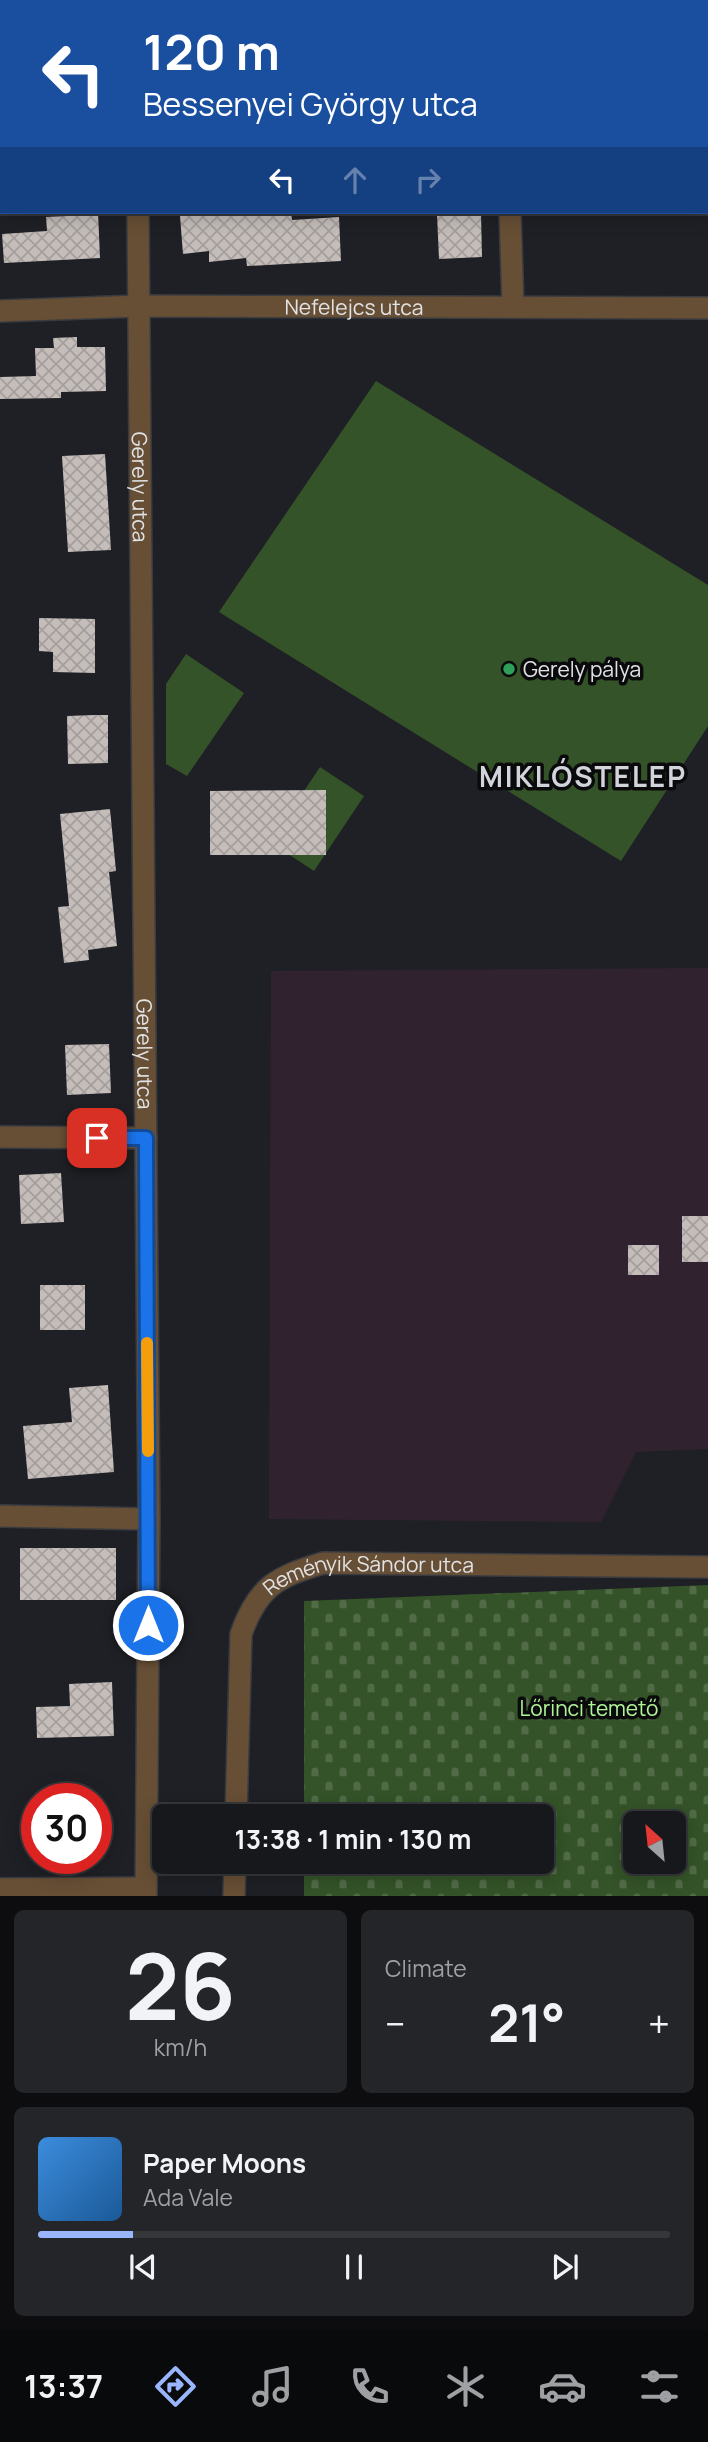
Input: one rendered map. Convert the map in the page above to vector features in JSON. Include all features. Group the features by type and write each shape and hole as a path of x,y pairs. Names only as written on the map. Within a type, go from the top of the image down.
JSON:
{"street":[{"name":"Gerely utca","path":"138,214 149,1519 146,1892"},
{"path":"510,214 513,306"},
{"name":"Nefelejcs utca","path":"0,311 140,306 708,307"},
{"path":"0,1138 146,1138"},
{"path":"0,1516 149,1519"},
{"name":"Reményik Sándor utca","path":"236,1804 241,1634 250,1610 261,1595 280,1579 323,1563 708,1567"},
{"path":"234,1896 235,1874"},
{"path":"0,1889 146,1892"}],"shaded area":[{"path":"708,968 708,1449 636,1452 601,1522 269,1519 271,971"}],"green space":[{"name":"Gerely pálya","path":"376,381 708,585 708,726 621,861 219,612"},
{"path":"186,654 244,693 187,776 166,764 166,684"},
{"path":"320,767 364,796 314,871 270,842"},
{"name":"Lőrinci temető","path":"708,1585 708,1896 304,1896 304,1874 554,1874 554,1804 304,1804 304,1601"}],"building":[{"path":"98,214 100,258 4,263 2,234 47,231 46,217"},
{"path":"291,214 292,220 339,217 341,261 247,266 246,258 209,262 209,251 183,254 180,216"},
{"path":"437,214 481,214 482,257 439,259"},
{"path":"77,337 77,347 105,347 106,391 61,392 61,398 0,399 0,377 36,376 35,348 54,348 53,338"},
{"path":"105,454 111,550 68,552 62,456"},
{"path":"39,618 95,619 95,673 53,672 53,652 39,651"},
{"path":"108,715 108,763 68,764 67,716"},
{"path":"326,790 326,855 210,855 210,791"},
{"path":"110,809 116,871 109,872 117,946 88,950 89,960 64,963 58,907 69,906 60,814"},
{"path":"109,1044 111,1093 67,1095 65,1045"},
{"path":"61,1173 64,1222 21,1224 19,1175"},
{"path":"682,1216 708,1216 708,1262 682,1262"},
{"path":"628,1245 659,1245 659,1275 628,1275"},
{"path":"40,1285 85,1285 85,1330 40,1330"},
{"path":"108,1385 114,1472 28,1479 23,1426 72,1422 69,1388"},
{"path":"20,1548 116,1548 116,1600 20,1600"},
{"path":"112,1682 114,1736 37,1738 36,1707 70,1706 69,1684"}],"slow traffic":[{"path":"147,1343 148,1451"}],"place":[{"name":"Gerely pálya","path":"509,669"}],"district":[{"name":"MIKLÓSTELEP","path":"583,776"}],"route":[{"path":"97,1138 146,1138 148,1625"}]}
